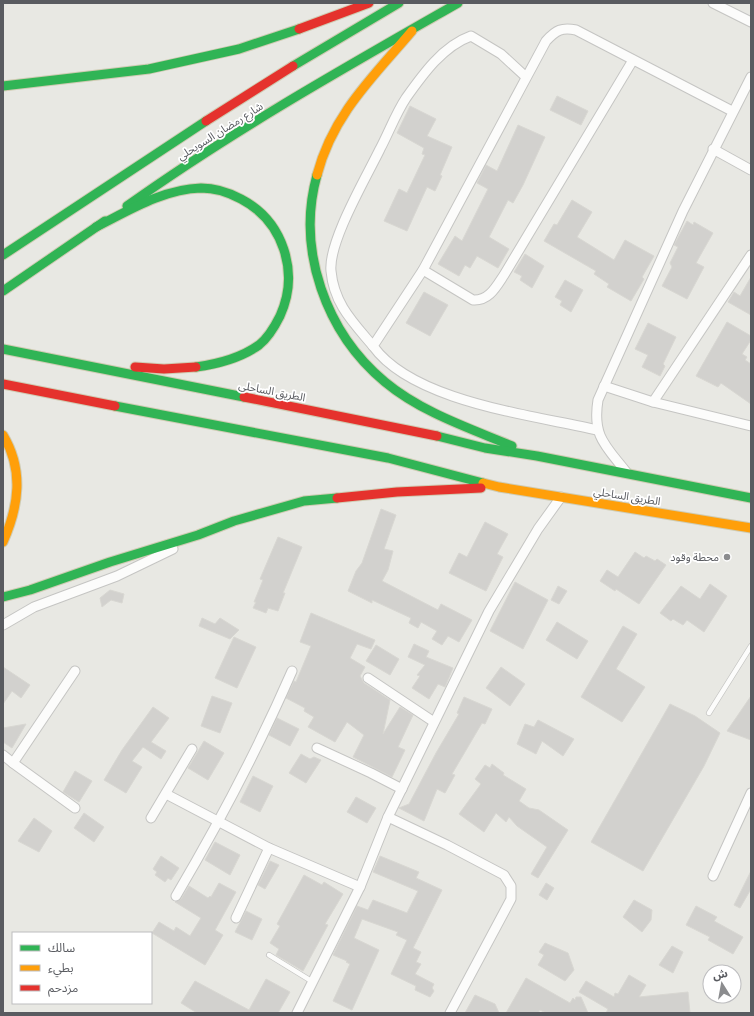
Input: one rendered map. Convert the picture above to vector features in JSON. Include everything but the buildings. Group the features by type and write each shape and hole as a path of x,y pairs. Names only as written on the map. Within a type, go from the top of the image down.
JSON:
{"main road":[{"path":"3,86 149,69 239,49 321,22 369,3"},
{"name":"شارع رمضان السويحلي","path":"3,255 144,160 306,57 399,3"},
{"name":"شارع رمضان السويحلي","path":"3,291 155,186 268,114 322,81 412,31 458,3"},
{"path":"412,31 355,97 338,121 324,150 313,186 309,217 310,248 317,282 327,308 352,348 367,366 386,382 436,412 537,456"},
{"path":"71,364 153,368 202,368 233,359 260,345 279,320 288,295 290,268 282,241 265,215 244,199 216,189 187,190 155,199 96,227"},
{"name":"الطريق الساحلى","path":"3,349 71,364 424,433 485,448 537,456"},
{"path":"3,384 277,438 388,458 499,487"},
{"path":"3,435 7,440 16,464 18,484 17,505 11,526 3,542"},
{"name":"الطريق الساحلي","path":"537,456 751,498"},
{"path":"3,597 30,590 110,562 198,535 234,521 304,501 397,492 499,487"},
{"name":"الطريق الساحلي","path":"499,487 751,528"}],"street":[{"path":"713,3 751,22"},
{"path":"373,346 423,270 526,77 546,41 554,32 564,28 576,30 732,111"},
{"path":"526,77 501,54 471,36 459,40 442,54 405,99 361,184 335,245 330,270 334,293 346,314 373,346 387,361 405,375 455,396 488,406 597,430"},
{"path":"423,270 473,300 482,300 491,294 504,275 633,60"},
{"path":"629,475 606,446 597,430 596,416 598,400 683,211 732,111 751,77"},
{"path":"713,149 751,170"},
{"path":"653,402 751,255"},
{"path":"604,386 653,402 751,426"},
{"path":"297,1013 360,887 388,818 489,611 538,529 561,498"},
{"path":"3,625 34,607 117,576 157,558 198,535"},
{"path":"13,762 75,671"},
{"path":"176,896 219,822 276,709 292,671"},
{"path":"368,678 434,722"},
{"path":"317,748 402,789"},
{"path":"151,818 192,749"},
{"path":"3,755 75,808"},
{"path":"713,876 751,793"},
{"path":"166,794 269,848 360,887"},
{"path":"388,818 447,845 504,875 511,886 512,899 450,1013"},
{"path":"236,918 269,848"}],"lane":[{"path":"709,713 751,646"},
{"path":"269,955 313,982"}],"traffic: fast":[{"path":"293,66 399,3"},
{"path":"127,206 167,178 290,100 458,3"},
{"path":"3,86 149,69 239,49 299,29"},
{"path":"3,255 206,121"},
{"path":"317,175 311,203 310,232 314,261 321,288 332,315 347,340 364,362 399,393 430,411 462,426 512,446"},
{"path":"96,227 146,202 173,192 201,188 227,192 256,209 268,220 284,249 288,265 286,299 280,316 274,328 265,339 252,350 229,360 196,367"},
{"path":"3,291 105,221"},
{"path":"3,349 244,397"},
{"path":"115,406 388,458 483,483"},
{"path":"437,436 485,448 537,456 751,498"},
{"path":"3,597 30,590 110,562 198,535 234,521 304,501 337,498"}],"traffic: slow":[{"path":"317,175 324,153 333,133 344,115 356,97 412,31"},
{"path":"3,435 10,448 14,461 17,488 13,515 3,542"},
{"path":"483,483 499,487 751,528"}],"traffic: jam":[{"path":"299,29 369,3"},
{"path":"206,121 293,66"},
{"path":"135,367 164,369 196,367"},
{"path":"3,384 115,406"},
{"path":"244,397 437,436"},
{"path":"337,498 397,492 481,488"}],"place":[{"name":"محطة وقود","path":"727,557"}]}
